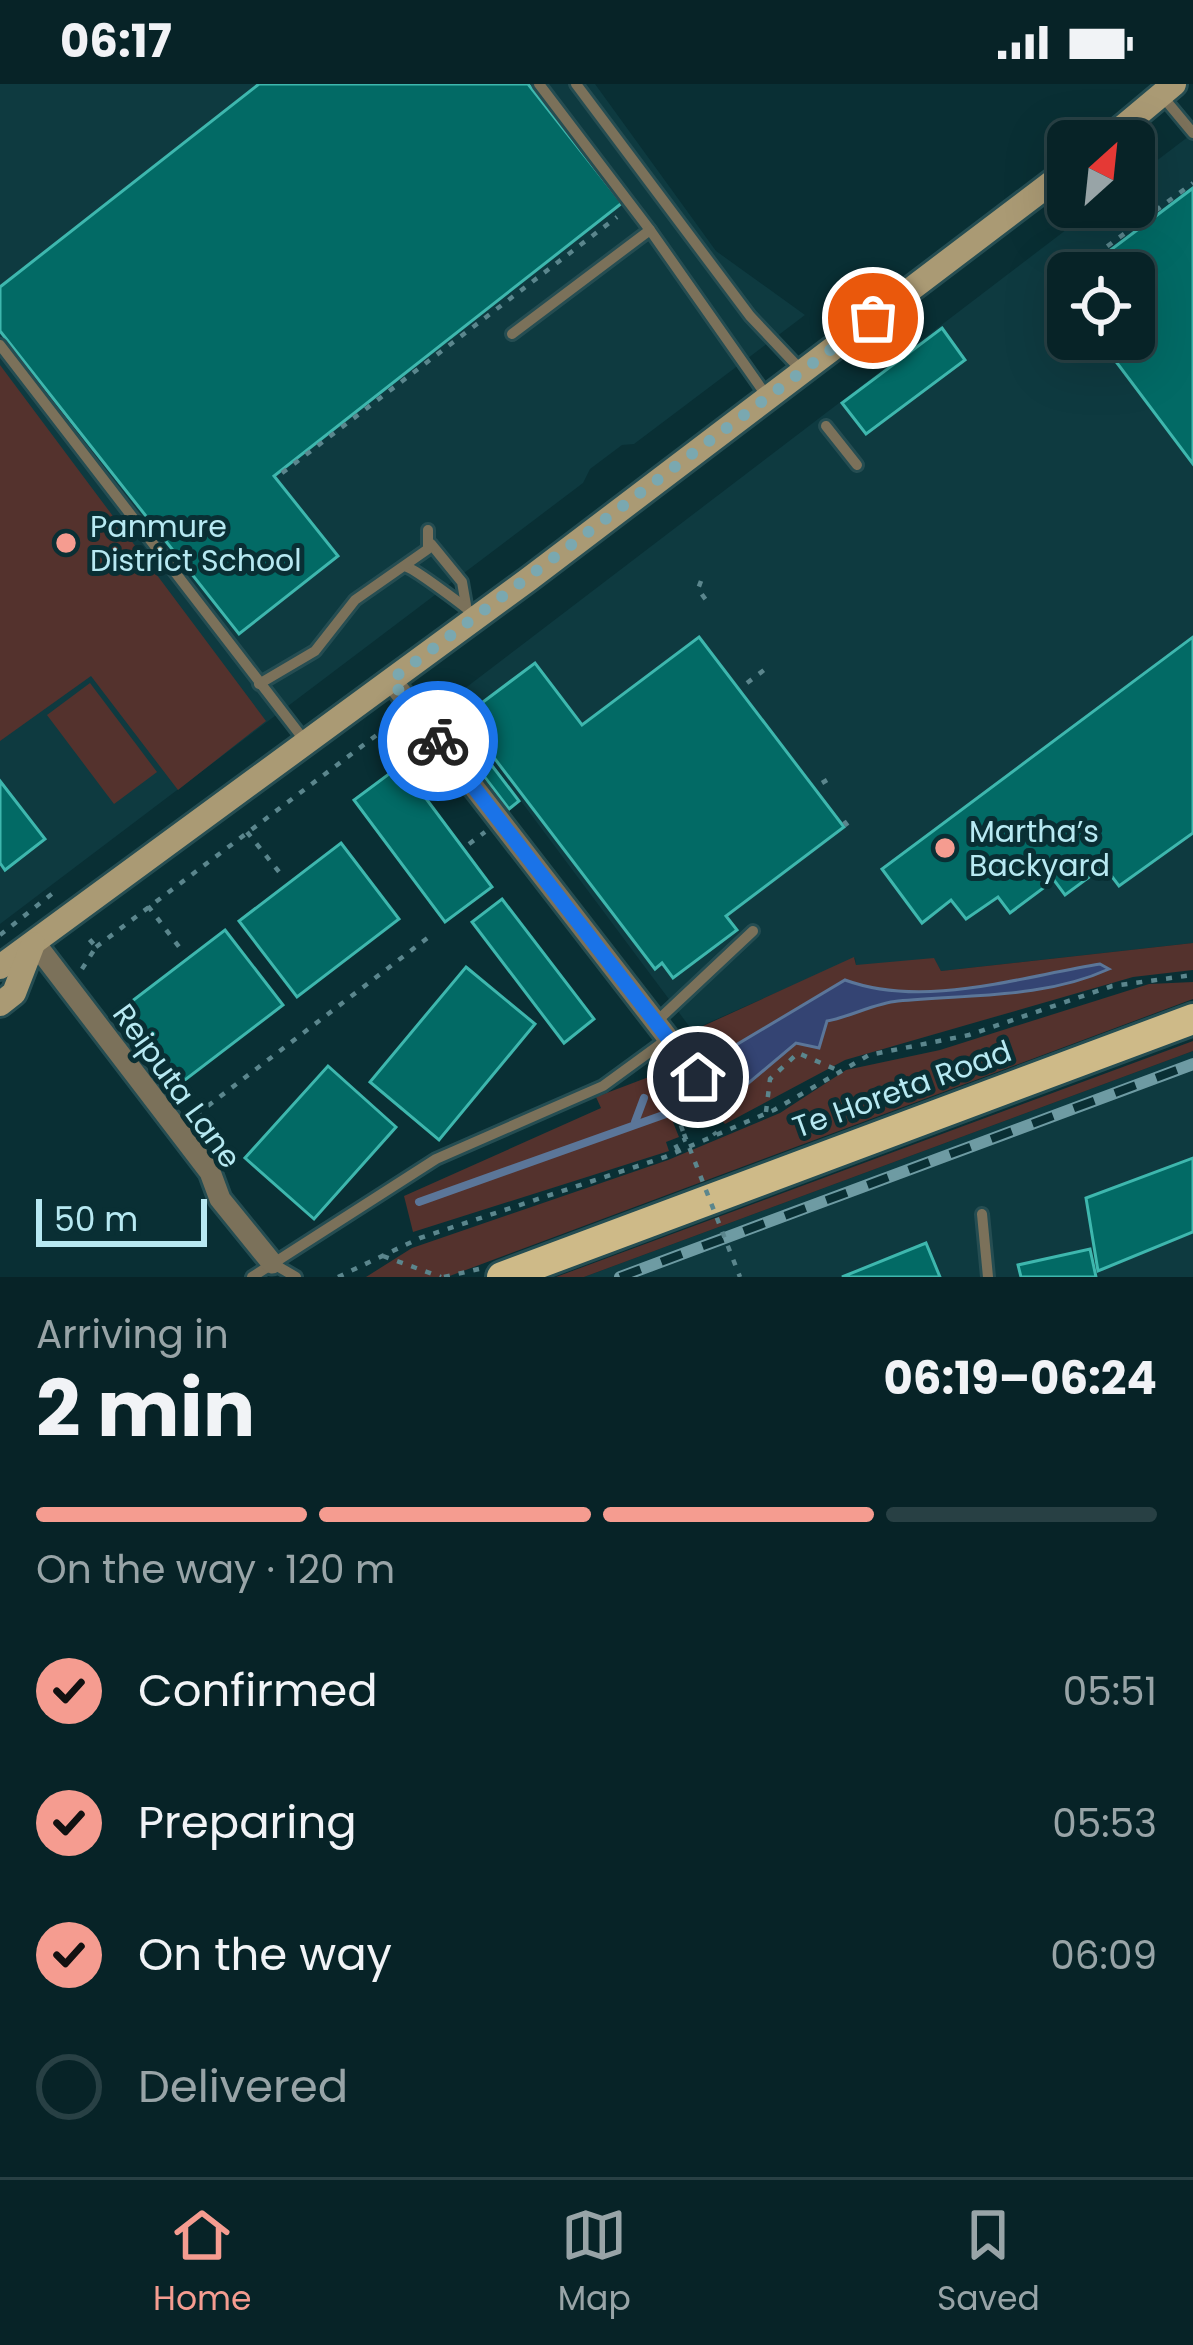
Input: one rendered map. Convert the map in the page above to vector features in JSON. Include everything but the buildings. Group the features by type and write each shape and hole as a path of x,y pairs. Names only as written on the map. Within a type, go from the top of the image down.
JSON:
{"main road":[{"path":"1132,120 1168,91 1193,86"},
{"path":"0,967 391,680 471,611 767,398 1047,186"},
{"path":"0,1004 14,994 34,942"},
{"name":"Te Horeta Road","path":"502,1277 1193,1019"}],"street":[{"path":"391,680 698,1077"},
{"name":"Reiputa Lane","path":"34,942 210,1172 220,1198 273,1270"}],"lane":[{"path":"539,84 650,230 767,398"},
{"path":"576,84 750,316 802,371"},
{"path":"1168,91 1193,133"},
{"path":"512,334 650,230"},
{"path":"0,345 305,741"},
{"path":"826,426 857,464"},
{"path":"259,684 315,651 355,601 389,573 407,567 430,537 461,582 471,611"},
{"path":"407,567 423,573 448,599 471,611"},
{"path":"252,1277 273,1270 436,1160 603,1086 753,932"},
{"path":"982,1214 988,1277"},
{"path":"273,1270 296,1277"}],"path":[{"path":"1100,252 1193,184"},
{"path":"282,473 597,227 622,213"},
{"path":"701,581 698,589 709,604"},
{"path":"747,683 768,667"},
{"path":"80,973 94,945 382,731 414,739"},
{"path":"331,769 333,758"},
{"path":"470,844 485,832 475,819"},
{"path":"844,821 850,829"},
{"path":"247,832 284,878"},
{"path":"0,935 53,893"},
{"path":"148,906 183,952"},
{"path":"177,1129 430,937"},
{"path":"338,1277 420,1238 766,1113 869,1054 969,1035 1112,986 1193,975"},
{"path":"766,1113 770,1079 798,1053 837,1070"},
{"path":"660,1069 740,1277"},
{"path":"677,1147 686,1139"},
{"path":"383,1256 441,1277"}],"shaded area":[{"path":"0,84 595,84 716,251 805,315 634,444 622,445 590,469 583,483 0,924"},
{"path":"1193,133 1193,943 941,971 934,959 856,966 855,958 692,1030 447,702 1068,228 1155,228 1155,162"},
{"name":"Panmure District School","path":"0,365 266,721 178,790 91,676 0,741"},
{"path":"90,683 157,772 114,804 47,715"},
{"path":"1193,943 1193,970 1133,977 845,1060 725,1124 691,1086 708,1072 713,1043 701,1027 854,957 856,965 934,958 941,971"},
{"path":"1193,982 1193,999 447,1277 366,1277 412,1248 668,1160 780,1113 846,1070 940,1050 1149,984"},
{"path":"1193,1041 1193,1051 584,1277 556,1277"},
{"path":"1193,1051 1193,1277 584,1277"},
{"path":"654,1075 679,1137 666,1142 669,1151 413,1232 404,1196 601,1108 596,1097"}],"water":[{"path":"1100,964 1109,969 1058,986 880,1004 827,1021 819,1048 796,1043 745,1086 728,1070 731,1048 845,980 907,992 939,991"}],"waterway":[{"path":"635,1122 644,1098"},
{"path":"419,1202 666,1114"}],"railway":[{"path":"620,1277 1193,1064"}],"way so far":[{"path":"438,741 391,680 873,318"}],"place":[{"name":"Panmure District School","path":"66,543"},
{"name":"Martha’s Backyard","path":"945,848"}],"route":[{"path":"438,741 698,1077"}]}
